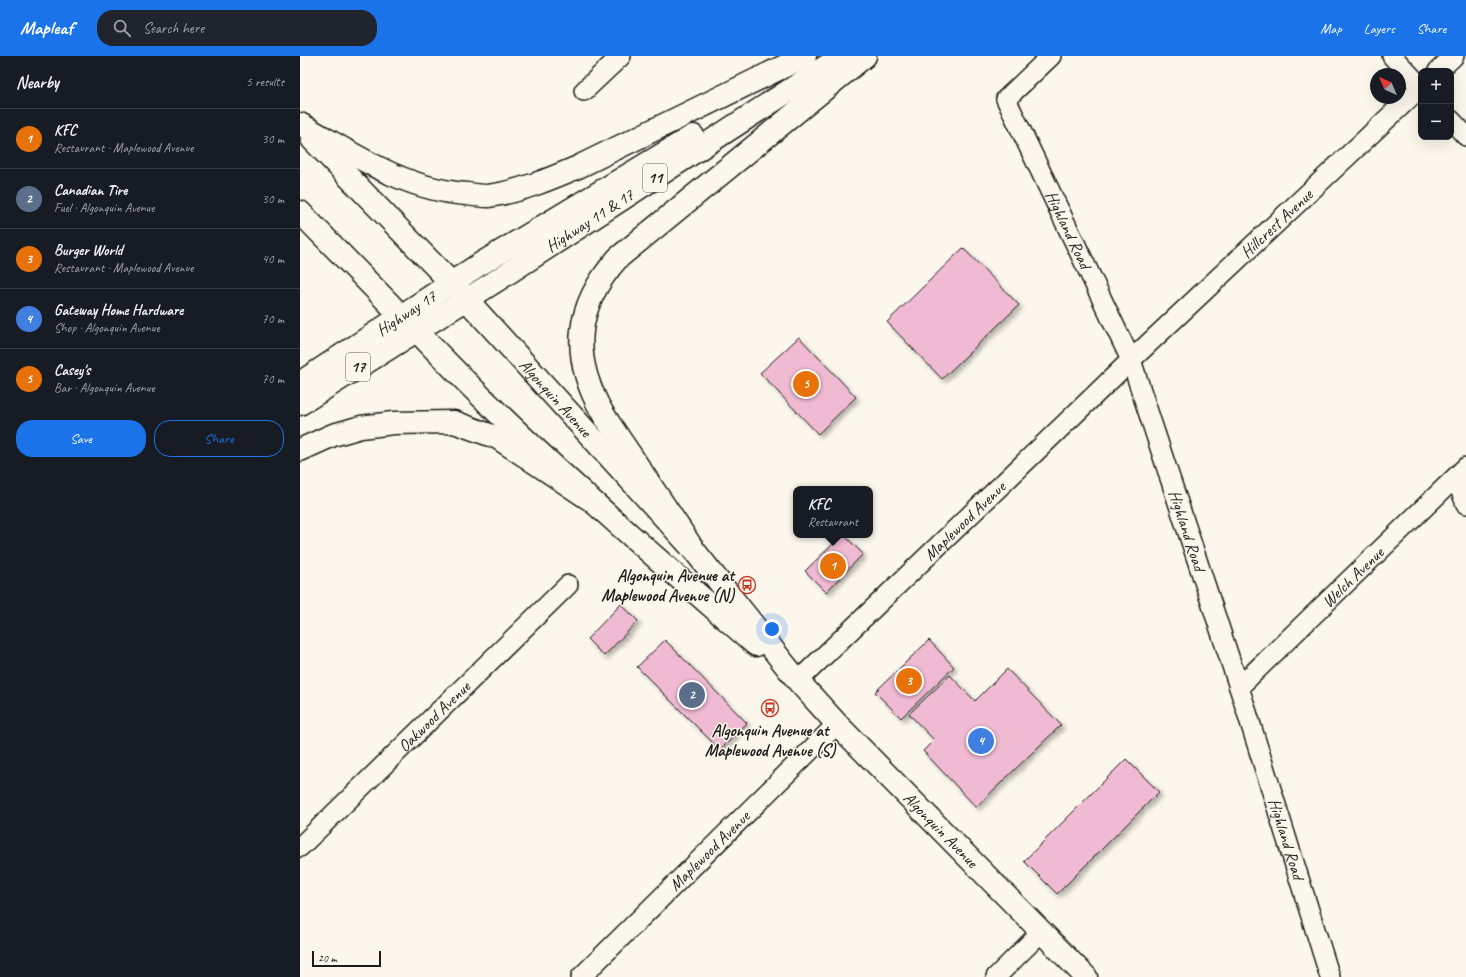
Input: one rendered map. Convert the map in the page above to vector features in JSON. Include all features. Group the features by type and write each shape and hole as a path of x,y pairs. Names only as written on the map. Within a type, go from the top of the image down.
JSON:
{"main road":[{"path":"300,125 381,169 408,181 433,189 487,196 516,190 548,180 578,167 805,56"},
{"name":"Highway 11 & 17","path":"451,282 618,180 830,56"},
{"name":"Highway 11 & 17","path":"417,331 842,56"},
{"path":"693,549 602,411 588,382 583,362 581,334 584,316 590,297 603,275 618,258 865,56"},
{"name":"Algonquin Avenue","path":"300,125 451,282 693,549 798,681 837,724 1086,977"},
{"name":"Algonquin Avenue","path":"300,212 401,317 588,498 798,681"},
{"name":"Highway 17","path":"300,383 401,317 451,282"},
{"name":"Highway 17","path":"300,404 417,331"},
{"path":"300,450 333,435 361,427 393,422 454,422 498,438 588,498"}],"street":[{"path":"584,91 621,56"},
{"name":"Highland Road","path":"1051,56 1006,98 1131,360 1239,687 1330,977"},
{"path":"1392,56 1418,84"},
{"path":"1441,68 1454,56"},
{"name":"Hillcrest Avenue","path":"1131,360 1418,90"},
{"path":"1454,123 1466,136"},
{"name":"Maplewood Avenue","path":"798,681 1131,360"},
{"path":"1461,472 1466,504"},
{"name":"Welch Avenue","path":"1239,687 1461,472"},
{"name":"Oakwood Avenue","path":"300,847 568,586"},
{"name":"Maplewood Avenue","path":"581,977 837,724"},
{"path":"996,977 1041,932"}],"building":[{"path":"963,248 1019,305 942,379 887,322"},
{"path":"799,337 856,397 818,434 760,373"},
{"path":"839,538 847,538 863,554 826,592 805,571"},
{"path":"621,604 638,621 604,656 587,639"},
{"path":"665,640 747,723 720,750 637,667"},
{"path":"929,640 954,667 901,718 875,692"},
{"path":"1007,669 1061,725 976,807 923,751 934,740 909,714 950,675 975,701"},
{"path":"1126,759 1159,792 1057,894 1024,861"}],"place":[{"name":"Casey's","path":"806,384"},
{"name":"KFC","path":"833,566"},
{"name":"Algonquin Avenue at Maplewood Avenue (N)","path":"747,585"},
{"name":"Burger World","path":"909,681"},
{"name":"Canadian Tire","path":"692,695"},
{"name":"Algonquin Avenue at Maplewood Avenue (S)","path":"770,708"},
{"name":"Gateway Home Hardware","path":"981,741"}]}
